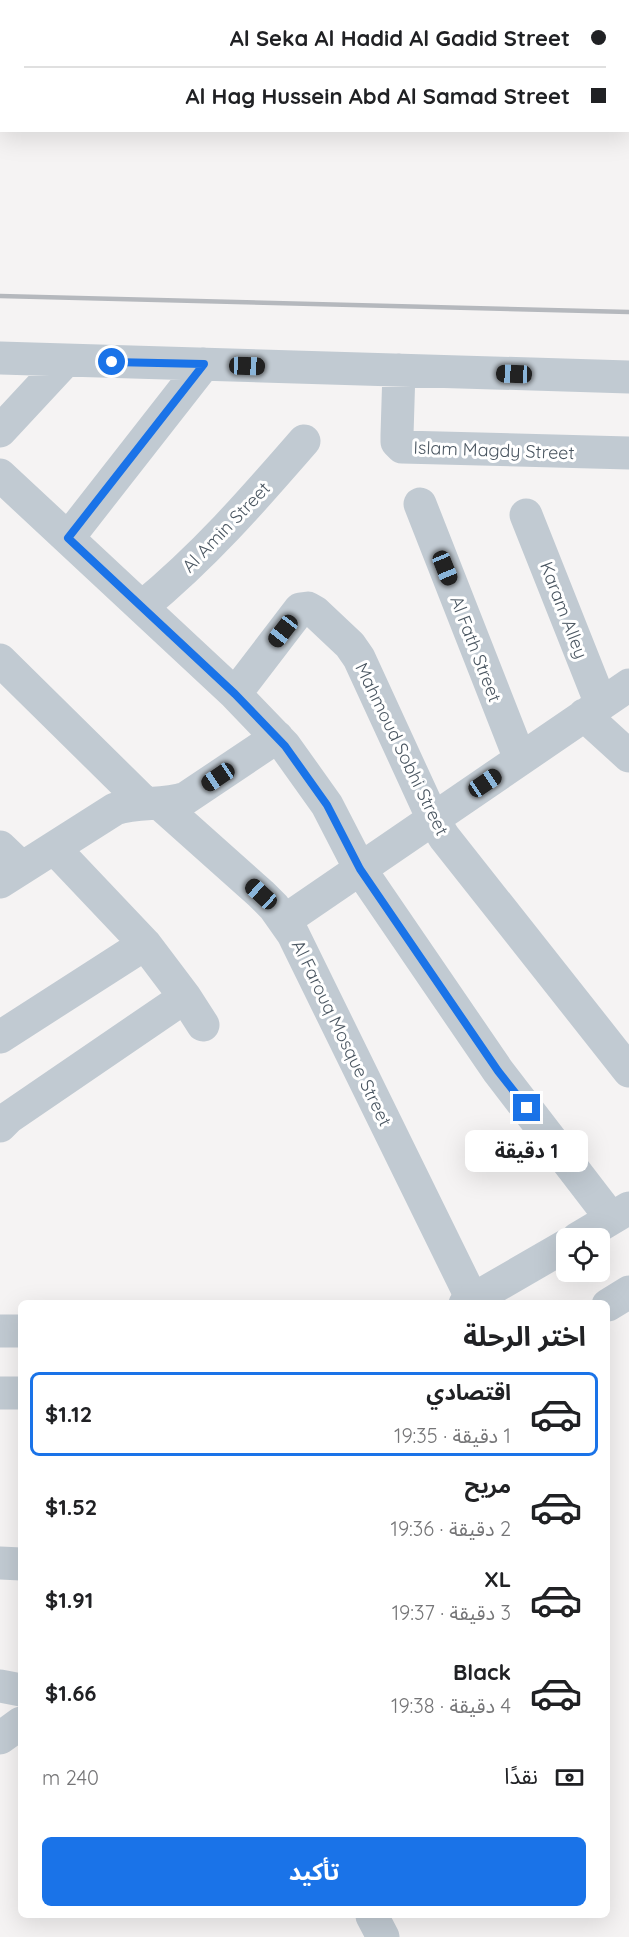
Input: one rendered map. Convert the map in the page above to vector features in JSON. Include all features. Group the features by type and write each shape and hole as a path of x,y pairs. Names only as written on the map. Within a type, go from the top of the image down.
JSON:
{"street":[{"path":"0,358 629,377"},
{"path":"0,431 66,360"},
{"path":"68,538 204,364"},
{"name":"Islam Magdy Street","path":"399,370 397,442 402,447 629,453"},
{"name":"Al Amin Street","path":"142,607 179,576 227,529 304,441"},
{"path":"0,475 235,694 285,746 327,805 360,869 498,1071 620,1213 595,1228"},
{"name":"Al Fath Street","path":"420,504 520,759"},
{"name":"Karam Alley","path":"526,515 592,710"},
{"name":"Mahmoud Sobhi Street","path":"235,694 300,609 308,608 315,612 350,645 359,658 433,819 457,855 629,1071"},
{"name":"Al Farouq Mosque Street","path":"0,660 152,803 261,894 284,921 299,947 468,1300"},
{"path":"284,921 629,685"},
{"path":"592,710 629,756"},
{"path":"7,866 54,848 115,809 129,804 173,802 186,798 277,737"},
{"path":"54,848 146,945 203,1025"},
{"path":"0,1037 146,945"},
{"path":"0,1126 185,997"},
{"path":"472,1300 556,1251"},
{"path":"610,1304 629,1292"},
{"path":"0,1331 18,1331"},
{"path":"0,1393 18,1393"},
{"path":"0,1563 18,1564"},
{"path":"0,1686 18,1689"},
{"path":"373,1918 382,1937"}],"railway":[{"path":"0,296 629,312"}],"route":[{"path":"112,362 204,364 68,538 235,694 285,746 327,805 360,869 498,1071 527,1108"}]}
